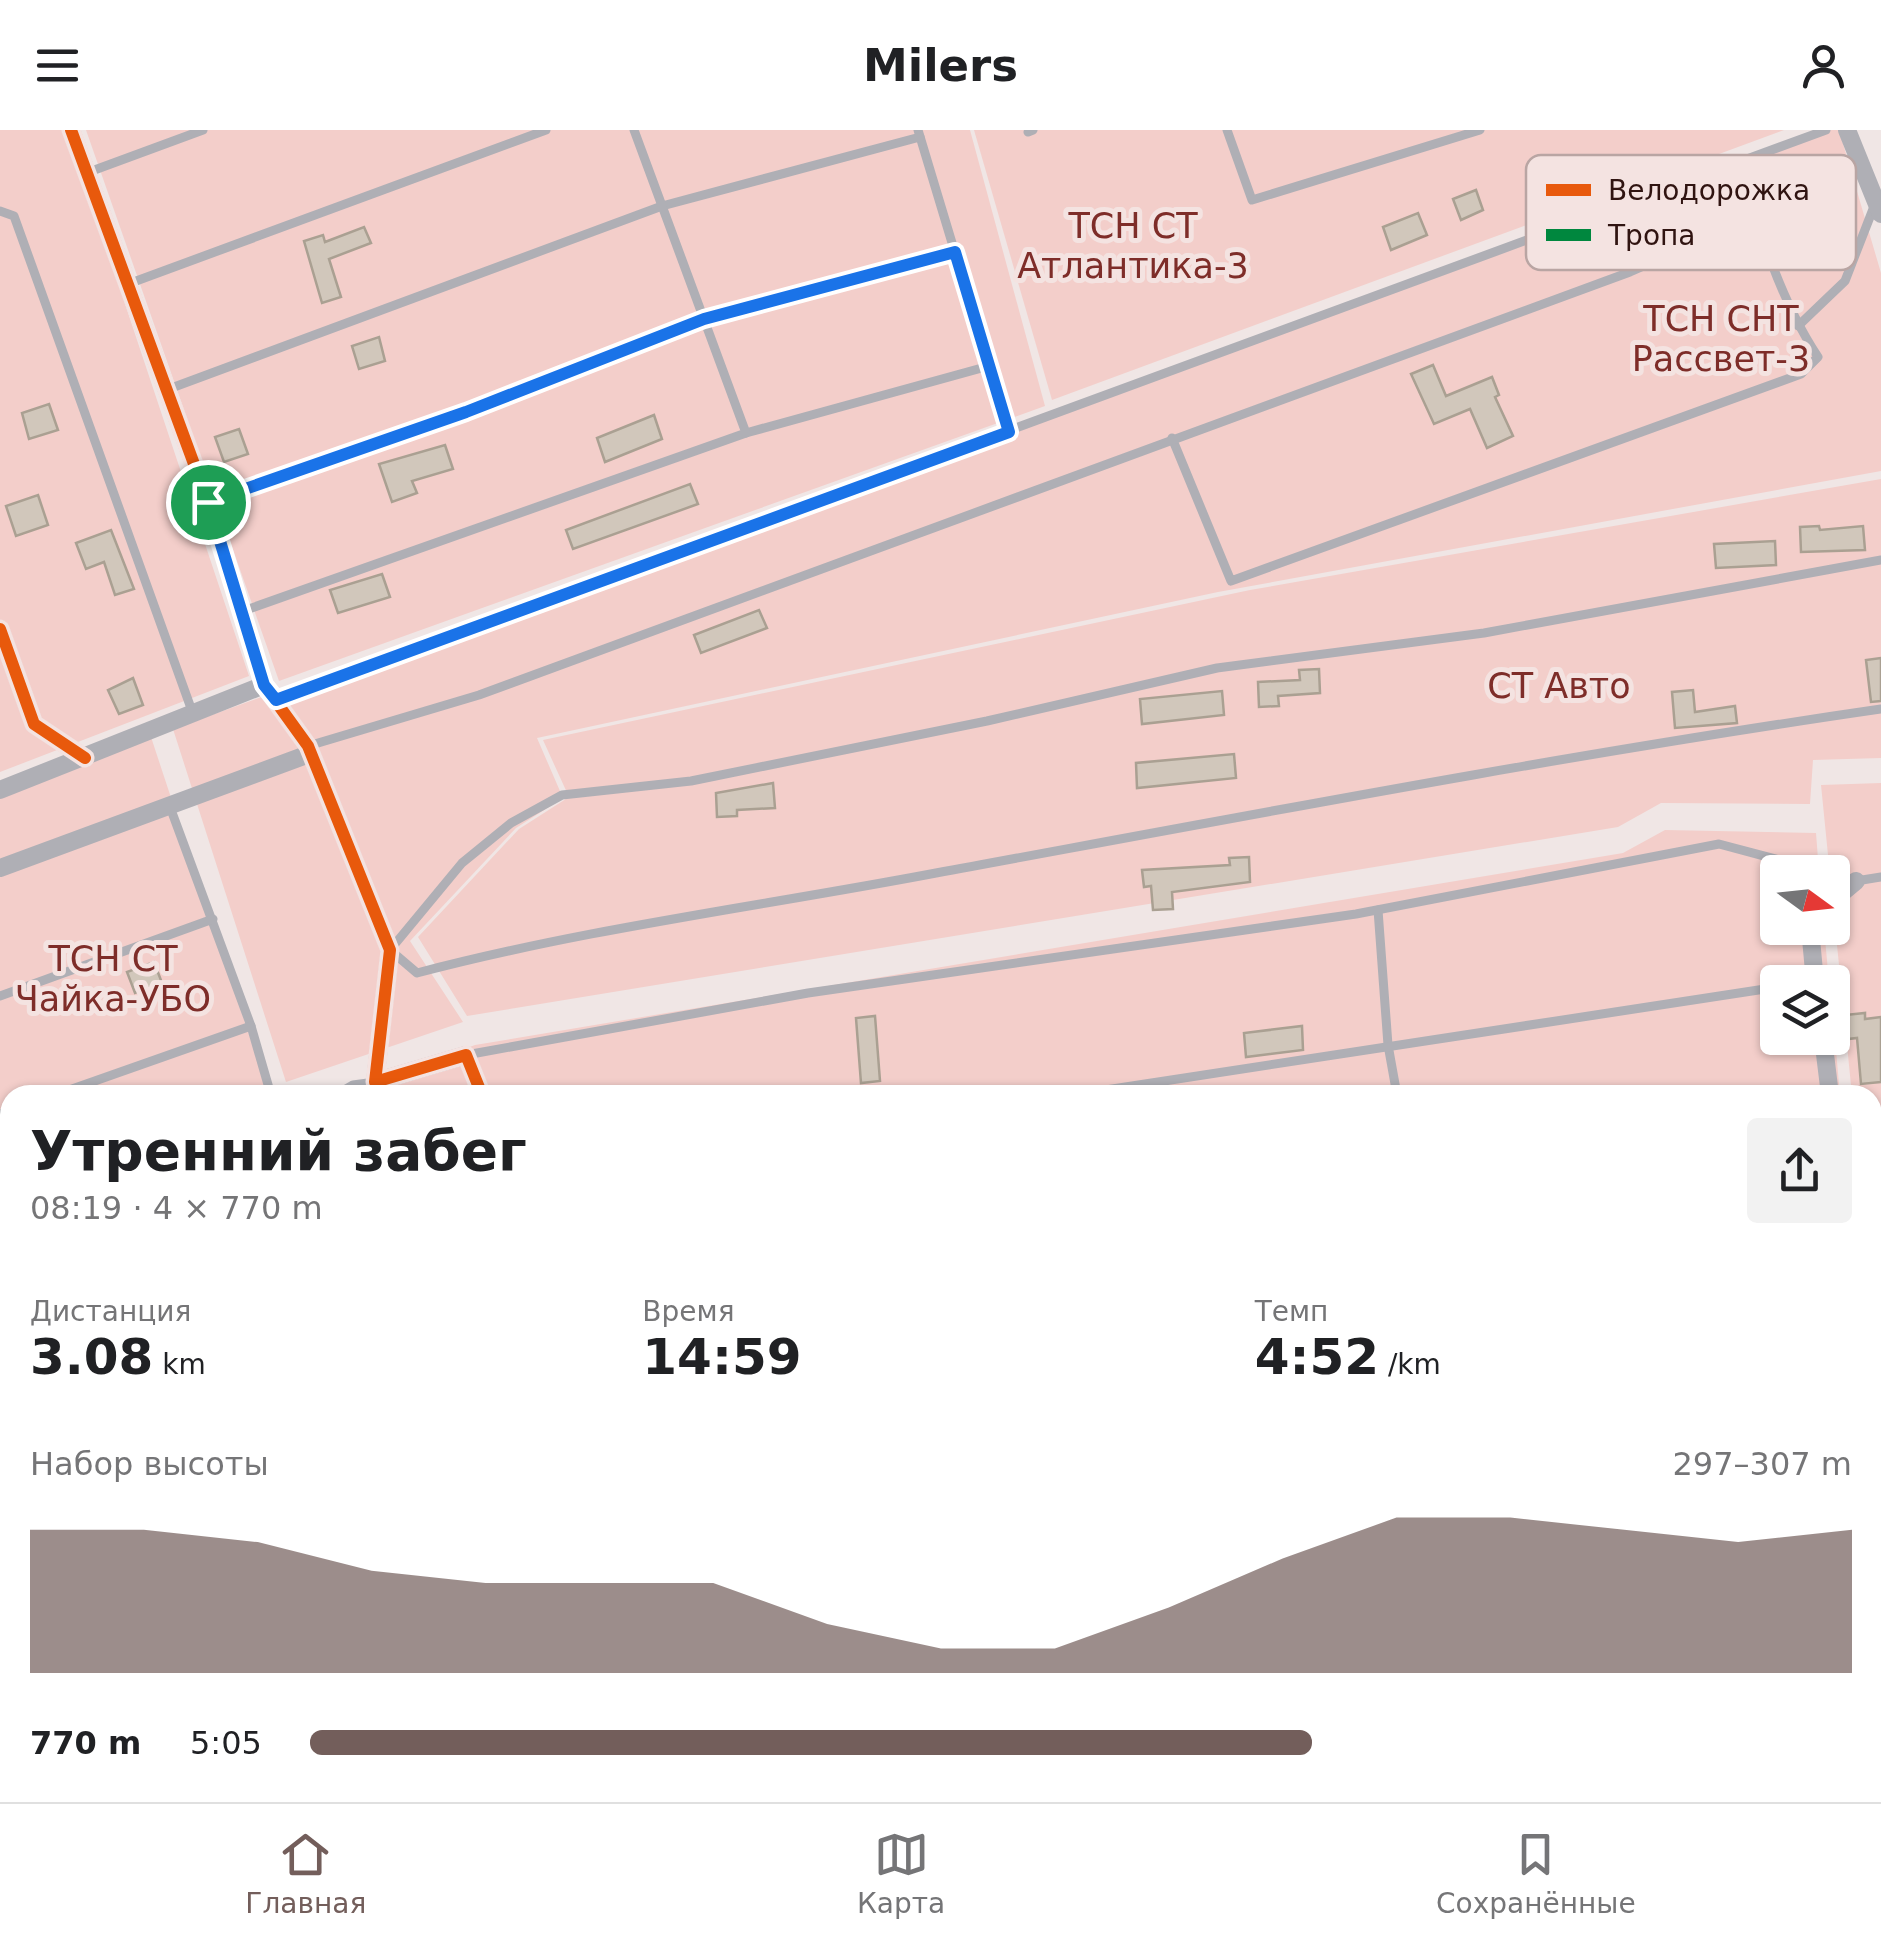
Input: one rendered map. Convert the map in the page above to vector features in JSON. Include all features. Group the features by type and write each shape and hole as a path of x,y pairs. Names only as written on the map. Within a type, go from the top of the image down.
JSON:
{"street":[{"path":"71,130 208,502 270,693 308,750 390,950 375,1082 466,1055 478,1085"},
{"path":"1847,130 1879,205"},
{"path":"0,629 34,724 85,758"},
{"path":"0,790 192,711 270,693"},
{"path":"0,868 170,807 308,750"},
{"path":"1850,886 1856,881"},
{"path":"1824,1055 1829,1085"}],"lane":[{"path":"89,172 203,130"},
{"path":"128,284 546,130"},
{"path":"634,130 746,433"},
{"path":"1227,130 1252,200 1480,130"},
{"path":"1751,155 1826,130"},
{"path":"166,390 662,206 919,134 1009,432"},
{"path":"1856,256 1879,205"},
{"path":"0,211 14,216 192,711"},
{"path":"270,693 1288,332 1526,241"},
{"path":"208,502 466,412 704,319 955,252"},
{"path":"308,750 479,695 1634,270"},
{"path":"1172,438 1230,581 1802,374 1818,357 1798,326 1776,270"},
{"path":"1798,326 1845,281 1850,270"},
{"path":"243,611 746,433 989,366"},
{"path":"1881,560 1484,633 1217,668 987,722 691,780 562,795 511,823 462,863 390,950 417,973 529,944 769,905 1579,753 1881,709"},
{"path":"170,807 251,1026 268,1085"},
{"path":"466,1055 808,993 1378,910 1719,844 1760,855"},
{"path":"1850,880 1881,877"},
{"path":"1378,910 1388,1044 1395,1085"},
{"path":"0,996 213,919"},
{"path":"1135,1085 1760,990"},
{"path":"83,1085 251,1026"},
{"path":"353,1085 375,1082"}],"green space":[{"path":"0,130 67,130 249,676 0,772"},
{"path":"86,130 970,130 1045,406 279,681"},
{"name":"ТСН СТ Атлантика-3","path":"974,130 1784,130 1716,155 1526,155 1526,225 1052,400"},
{"name":"ТСН СНТ Рассвет-3","path":"1829,130 1839,130 1846,155 1760,155"},
{"name":"ТСН СНТ Рассвет-3","path":"1856,188 1881,273 1881,471 1218,592 537,738 563,798 516,828 410,941 463,1022 286,1082 173,729 1526,240 1526,270 1856,270"},
{"name":"СТ Авто","path":"1881,479 1881,758 1813,760 1810,804 1661,803 1618,827 467,1016 418,937 519,829 569,797 543,740 1250,590"},
{"name":"ТСН СТ Чайка-УБО","path":"151,737 266,1085 0,1085 0,786"},
{"path":"1881,783 1881,1085 1851,1085 1850,965 1839,965 1837,945 1850,945 1850,855 1828,855 1821,785"},
{"path":"1665,830 1816,833 1818,855 1760,855 1760,945 1826,945 1827,965 1760,965 1760,1055 1836,1055 1839,1085 367,1085 475,1045 1623,853"}],"building":[{"path":"1476,190 1483,210 1461,220 1453,199"},
{"path":"1418,213 1427,235 1391,250 1383,227"},
{"path":"364,227 371,243 329,259 341,297 322,303 304,241 323,235 325,242"},
{"path":"379,337 385,361 359,369 352,346"},
{"path":"1433,365 1446,396 1492,377 1499,395 1495,397 1513,436 1487,448 1470,409 1434,424 1411,374"},
{"path":"49,404 58,430 29,439 22,413"},
{"path":"654,415 662,439 605,462 597,438"},
{"path":"239,429 248,454 224,462 215,437"},
{"path":"445,445 453,469 412,481 417,493 392,502 379,464"},
{"path":"690,484 698,504 573,549 566,530"},
{"path":"38,495 48,525 16,536 6,506"},
{"path":"1819,526 1820,530 1863,526 1865,550 1801,552 1800,527"},
{"path":"111,530 134,589 115,595 104,562 86,569 76,543"},
{"path":"1775,541 1776,565 1716,568 1714,544"},
{"path":"382,574 390,597 338,613 330,590"},
{"path":"759,610 767,628 701,653 694,635"},
{"path":"1881,658 1881,701 1871,702 1866,660"},
{"path":"1319,669 1320,693 1278,696 1279,706 1259,707 1258,682 1300,680 1299,670"},
{"path":"133,678 143,705 119,714 108,690"},
{"path":"1693,690 1695,712 1735,706 1737,723 1675,728 1672,692"},
{"path":"1222,691 1224,715 1142,724 1140,699"},
{"path":"1234,754 1236,778 1137,788 1136,763"},
{"path":"773,783 775,808 737,810 737,816 717,817 716,793"},
{"path":"1249,857 1250,882 1172,892 1173,909 1153,910 1151,886 1144,887 1142,870 1230,865 1229,858"},
{"path":"154,962 162,983 135,993 127,972"},
{"path":"1865,1013 1865,1019 1881,1017 1881,1082 1861,1084 1857,1038 1850,1039 1850,1014"},
{"path":"875,1016 880,1081 861,1083 856,1018"},
{"path":"1302,1026 1303,1050 1246,1057 1244,1033"}],"cycle path":[{"path":"71,130 208,502 264,685 308,746 390,950 375,1082 466,1055 478,1085"},
{"path":"0,629 34,724 85,758"}],"route":[{"path":"955,252 1009,432 276,700 264,685 208,502 466,412 704,319 955,252"}]}
